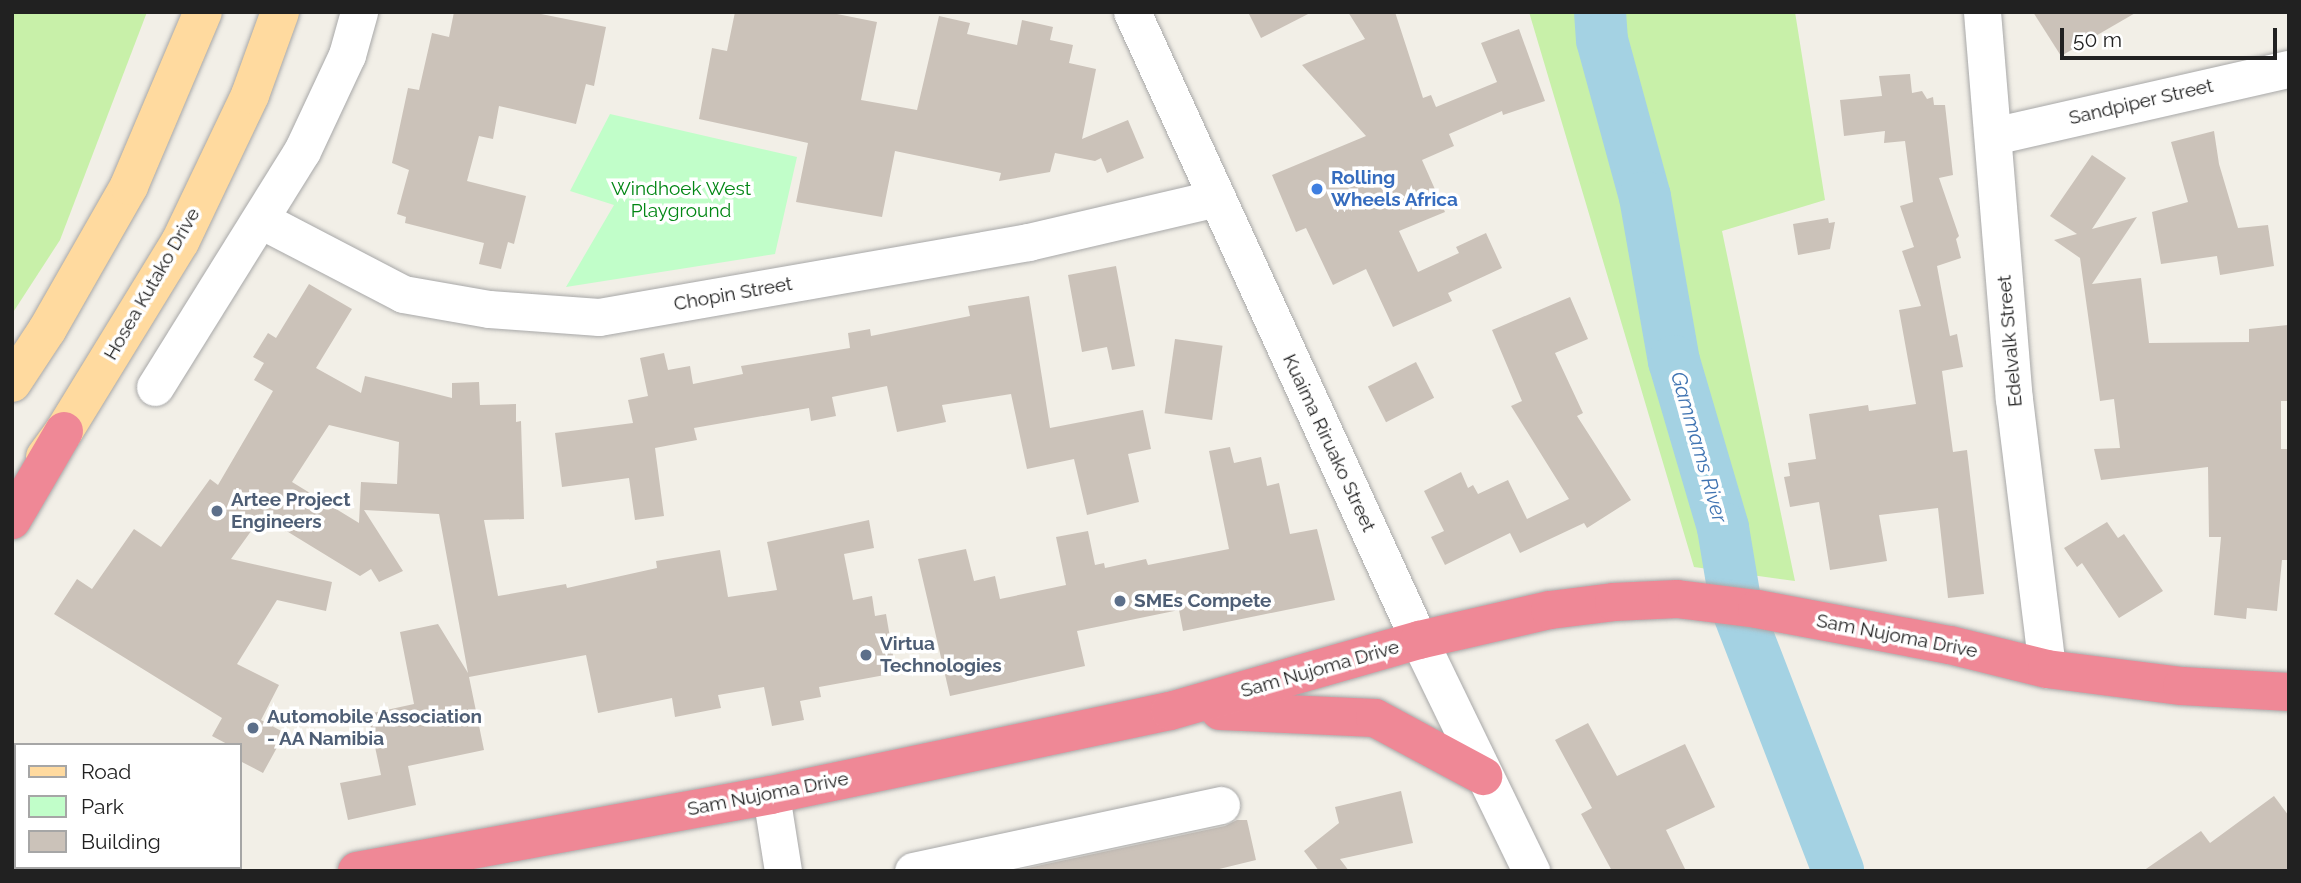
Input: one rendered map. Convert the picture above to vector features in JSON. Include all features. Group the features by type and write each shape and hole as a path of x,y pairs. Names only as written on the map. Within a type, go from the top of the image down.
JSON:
{"highway":[{"path":"12,520 64,431"},
{"name":"Sam Nujoma Drive","path":"358,871 771,795 1170,711 1419,640 1550,610 1615,602 1677,599 1756,609 1950,645 2047,669 2182,686 2289,692"},
{"path":"1170,711 1257,711 1375,718 1483,776"}],"main road":[{"path":"12,383 47,330 129,186 203,12"},
{"name":"Hosea Kutako Drive","path":"12,501 64,431 180,242 250,95 280,12"}],"street":[{"path":"155,387 302,151 347,55 359,12"},
{"name":"Kuaima Riruako Street","path":"1132,12 1419,640 1531,871"},
{"name":"Edelvalk Street","path":"1982,12 2014,399 2047,669"},
{"name":"Sandpiper Street","path":"1993,136 2289,69"},
{"name":"Chopin Street","path":"261,220 403,294 489,309 599,317 1028,242 1217,198"},
{"path":"771,795 783,871"},
{"path":"913,871 1221,805"}],"green space":[{"path":"12,12 147,12 60,240 12,314"},
{"path":"1529,12 1795,12 1825,200 1722,231 1795,581 1694,567"},
{"name":"Windhoek West Playground","path":"610,114 797,157 775,254 566,287 614,205 570,191"}],"building":[{"path":"454,12 531,12 606,27 594,86 586,84 576,124 499,106 493,139 479,136 467,181 526,196 514,244 508,242 501,269 479,264 484,243 405,223 406,217 397,214 409,170 392,163 408,88 419,90 432,33 449,37"},
{"path":"735,12 827,12 877,22 861,100 917,110 939,16 970,23 967,34 1017,45 1022,20 1053,27 1050,40 1073,45 1069,63 1096,69 1082,139 1128,120 1144,158 1107,173 1101,158 1095,161 1055,153 1050,172 999,181 1001,173 895,151 882,217 796,202 808,143 699,119 712,48 727,51"},
{"path":"1248,12 1312,12 1261,38"},
{"path":"1348,12 1395,12 1423,98 1431,95 1436,107 1497,82 1481,43 1519,29 1545,101 1503,115 1502,111 1449,134 1454,146 1422,160 1445,212 1399,231 1418,272 1459,253 1456,247 1486,233 1502,268 1448,293 1452,301 1393,327 1366,269 1333,285 1306,228 1296,232 1272,175 1366,136 1302,65 1365,39"},
{"path":"2033,12 2137,12 2061,56"},
{"path":"1910,74 1912,93 1922,91 1927,99 1933,97 1934,105 1945,105 1953,175 1939,178 1959,236 1956,239 1961,258 1937,266 1950,336 1957,334 1963,367 1942,371 1953,452 1967,450 1984,594 1948,598 1938,508 1879,515 1887,561 1830,570 1819,502 1790,507 1784,477 1790,476 1788,463 1816,459 1809,414 1868,405 1869,411 1916,404 1899,310 1921,306 1902,251 1914,247 1900,206 1913,202 1905,141 1884,143 1885,131 1844,136 1840,100 1882,96 1879,76"},
{"path":"2214,131 2219,164 2238,228 2268,225 2274,266 2220,275 2217,256 2161,264 2152,212 2188,202 2171,142"},
{"path":"2092,155 2126,178 2092,229 2137,217 2092,284 2141,278 2149,343 2249,342 2249,329 2289,325 2289,401 2281,401 2281,449 2289,449 2289,560 2282,560 2277,611 2247,608 2246,619 2214,615 2221,537 2209,537 2208,467 2101,480 2094,449 2120,448 2114,399 2100,401 2080,258 2054,240 2077,234 2050,216"},
{"path":"1828,218 1829,223 1835,222 1830,249 1798,255 1793,224"},
{"path":"1116,266 1135,366 1112,370 1107,347 1082,352 1068,275"},
{"path":"309,284 352,309 316,368 361,393 365,376 452,398 452,383 479,382 480,405 516,404 516,422 521,421 524,519 484,520 498,596 566,584 567,588 657,568 656,561 720,550 728,597 777,590 767,542 869,520 874,548 844,554 853,600 872,596 875,616 886,614 896,673 819,687 821,697 800,701 804,720 772,726 764,687 718,695 721,708 675,717 672,698 598,713 586,655 469,677 484,750 408,766 416,805 348,820 340,783 381,775 368,714 414,704 400,632 438,624 468,673 439,514 364,510 403,571 379,582 371,569 360,576 262,516 231,559 332,582 326,611 277,600 237,664 279,685 261,720 285,733 263,773 242,762 242,743 225,743 212,736 222,718 54,614 77,579 92,589 134,529 161,547 210,479 218,485 273,391 254,380 264,363 253,357 268,333 276,338","holes":["329,425 399,442 397,484 361,482 359,523 292,482"]},
{"path":"1029,296 1050,428 1143,410 1151,449 1128,454 1139,502 1087,515 1074,459 1027,469 1011,394 942,405 946,422 897,432 887,386 832,397 836,416 811,421 809,408 694,428 697,440 655,448 664,516 635,520 629,478 562,487 555,433 633,423 628,400 648,396 640,358 664,353 668,370 690,366 693,384 743,374 741,366 850,348 848,333 870,329 871,336 970,316 968,306"},
{"path":"1570,297 1588,339 1555,353 1583,413 1577,416 1631,500 1587,528 1584,523 1520,553 1510,533 1445,565 1431,537 1444,531 1424,491 1461,472 1468,488 1473,485 1478,494 1508,480 1527,519 1569,499 1511,406 1522,401 1492,330"},
{"path":"1175,339 1223,346 1212,420 1165,413"},
{"path":"1416,362 1434,398 1386,422 1368,387"},
{"path":"1230,447 1234,463 1261,457 1267,486 1279,483 1290,534 1317,529 1335,600 1183,631 1179,610 1077,631 1085,666 950,696 918,559 966,549 974,581 995,576 1000,599 1066,585 1056,537 1088,531 1095,565 1104,563 1105,568 1146,559 1148,565 1229,549 1209,451"},
{"path":"2107,522 2118,538 2124,534 2163,591 2119,618 2082,563 2077,567 2064,548"},
{"path":"1588,723 1617,776 1685,744 1715,807 1666,830 1686,871 1612,871 1581,814 1592,808 1555,740"},
{"path":"1401,791 1413,843 1340,859 1349,871 1319,871 1304,851 1339,823 1335,807"},
{"path":"2274,796 2289,816 2289,871 2143,871 2201,831 2210,843"},
{"path":"1237,820 1247,820 1256,860 1211,871 1014,871 1225,826"}],"waterway":[{"name":"Gammams River","path":"1600,12 1602,40 1645,197 1674,361 1723,528 1736,606 1838,871"}],"place":[{"name":"Rolling Wheels Africa","path":"1317,189"},
{"name":"Artee Project Engineers","path":"217,511"},
{"name":"SMEs Compete","path":"1120,601"},
{"name":"Virtua Technologies","path":"866,655"},
{"name":"Automobile Association - AA Namibia","path":"253,728"}]}
